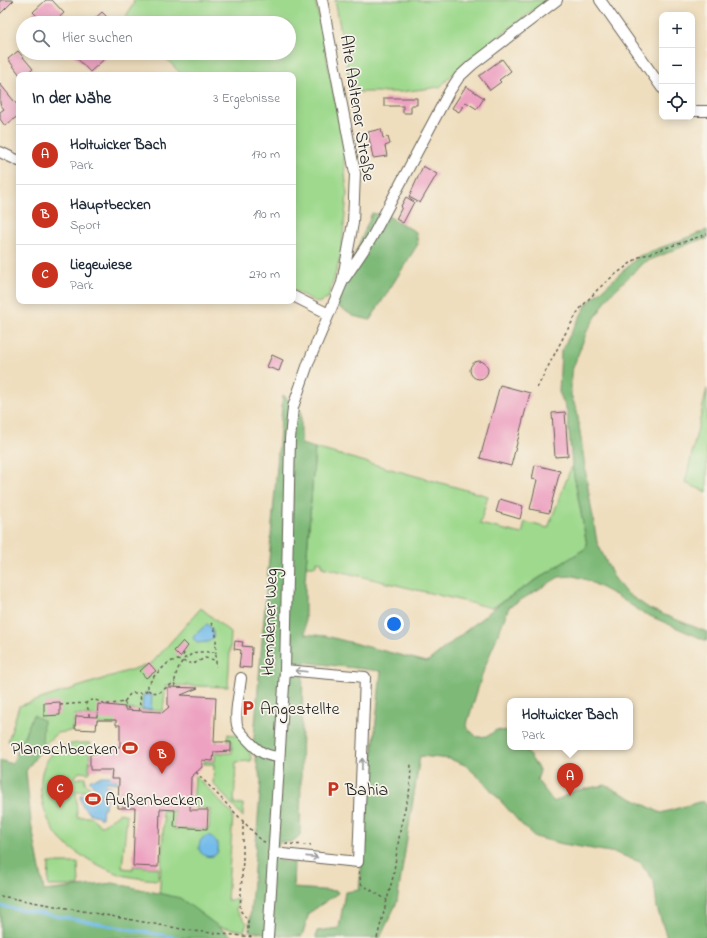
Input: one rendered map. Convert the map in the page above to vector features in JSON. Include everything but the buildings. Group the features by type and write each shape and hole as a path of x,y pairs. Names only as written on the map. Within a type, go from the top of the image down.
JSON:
{"street":[{"name":"Alte Aaltener Straße","path":"322,0 355,173 353,223 342,283 330,314"},
{"path":"342,283 371,239 449,92 459,77 472,65 556,0"},
{"path":"600,0 659,84"},
{"path":"695,111 707,111"},
{"path":"0,152 16,160"},
{"path":"296,297 330,314"},
{"name":"Hemdener Weg","path":"268,938 285,670 290,439 293,407 309,360 330,314"},
{"path":"273,853 358,862 365,677 285,670"},
{"path":"241,678 237,718 238,727 254,747 262,754 280,757"}],"path":[{"path":"537,388 564,334 579,310 598,289 639,257 707,234"},
{"path":"211,623 216,631 218,640 215,660 216,667"},
{"path":"184,658 194,653 212,651 216,653"},
{"path":"175,687 176,675 184,658 182,656 184,654"},
{"path":"148,690 148,685 154,675 169,662 177,660 193,664 205,658 215,660"},
{"path":"60,705 86,703 89,700 95,700 106,704 124,702 130,694 141,693 148,690 158,693 175,682"},
{"path":"139,711 141,693"},
{"path":"124,702 130,711"},
{"path":"86,703 89,712 88,716"},
{"path":"377,938 387,900 410,788 411,764"},
{"path":"196,772 262,841 311,845"},
{"path":"243,821 244,859 240,910 248,921 248,933"},
{"path":"358,862 361,884 387,900"},
{"path":"0,896 193,931 253,937"}],"green space":[{"path":"133,0 315,0 342,138 347,195 341,256 328,298 318,303 296,292 296,72 179,72 168,60 296,60 296,16 126,16 134,3"},
{"path":"335,0 547,0 463,64 440,87 400,92 350,92 347,65"},
{"path":"372,213 388,216 416,232 418,244 370,320 353,316 336,305 344,281"},
{"path":"707,230 707,239 696,241 643,263 609,296 587,331 571,373 571,395 577,411 597,542 613,576 625,592 650,609 707,632 707,641 643,613 617,596 587,580 574,576 559,577 509,607 484,669 466,727 477,737 488,736 496,730 506,731 507,750 526,750 540,771 537,780 554,802 574,791 605,785 661,813 699,802 705,802 707,804 707,938 667,938 657,908 654,881 640,862 616,853 563,844 535,837 521,824 482,780 465,765 450,759 420,756 397,902 380,938 316,938 317,931 339,928 345,892 359,890 381,671 303,662 300,835 292,842 280,842 277,856 279,861 294,862 293,888 337,891 338,893 309,913 302,936 286,936 249,931 261,781 253,748 283,395 301,411 301,444 315,448 305,581 305,634 326,636 427,662 502,602 586,548 587,545 572,465 567,411 559,392 561,351 587,304 639,256"},
{"path":"707,389 707,492 685,483"},
{"path":"315,448 488,496 480,524 522,534 525,522 548,528 572,465 587,545 586,548 492,608 322,567 322,562 316,561 316,566 306,566"},
{"path":"201,608 231,633 228,687 166,685 163,711 121,709 119,725 98,724 98,716 75,715 72,731 57,733 35,753 8,741 19,706 152,663"},
{"path":"33,715 43,720 42,748 26,771 31,822 44,891 113,883 180,898 234,938 0,938 0,760 12,764"},
{"path":"228,734 238,736 244,740 250,754 251,761 236,762 234,804 243,804 243,817 213,783 214,764 204,764 204,761 215,761 216,741 218,742 219,753 232,753 232,741 227,740"},
{"path":"78,743 90,743 89,770 91,770 89,773 79,772 75,777 76,779 85,777 85,783 90,788 90,791 76,791 77,817 91,817 101,826 120,813 127,815 122,868 133,869 133,866 159,868 158,880 135,878 115,873 90,860 73,850 61,840 48,819 43,806 41,779 44,767 50,756 63,746"},
{"path":"195,775 233,815 227,900 238,900 236,910 247,923 244,931 158,916 164,818 162,817 162,810 175,811 174,829 209,829 210,809 193,807"},
{"path":"49,863 78,863 79,886 48,886"}],"water":[{"path":"207,624 212,630 213,638 208,642 197,643 193,638 194,636"},
{"path":"146,692 148,692 148,695 152,695 151,710 142,709 143,695 146,695"},
{"name":"Außenbecken","path":"101,776 110,776 111,779 117,779 117,783 106,782 106,786 110,786 109,793 103,793 103,797 106,797 105,808 103,808 102,818 99,818 99,816 91,814 85,810 81,803 80,795 100,796 100,792 89,781 92,778 94,780"},
{"path":"210,835 217,842 218,849 217,853 209,857 201,853 199,848 202,839"}],"waterway":[{"path":"0,906 179,938"}],"place":[{"name":"Angestellte","path":"248,708"},
{"name":"Planschbecken","path":"130,748"},
{"name":"Hauptbecken","path":"162,774"},
{"name":"Bahia","path":"333,789"},
{"name":"Holtwicker Bach","path":"570,796"},
{"name":"Außenbecken","path":"93,799"},
{"name":"Liegewiese","path":"60,808"}]}
